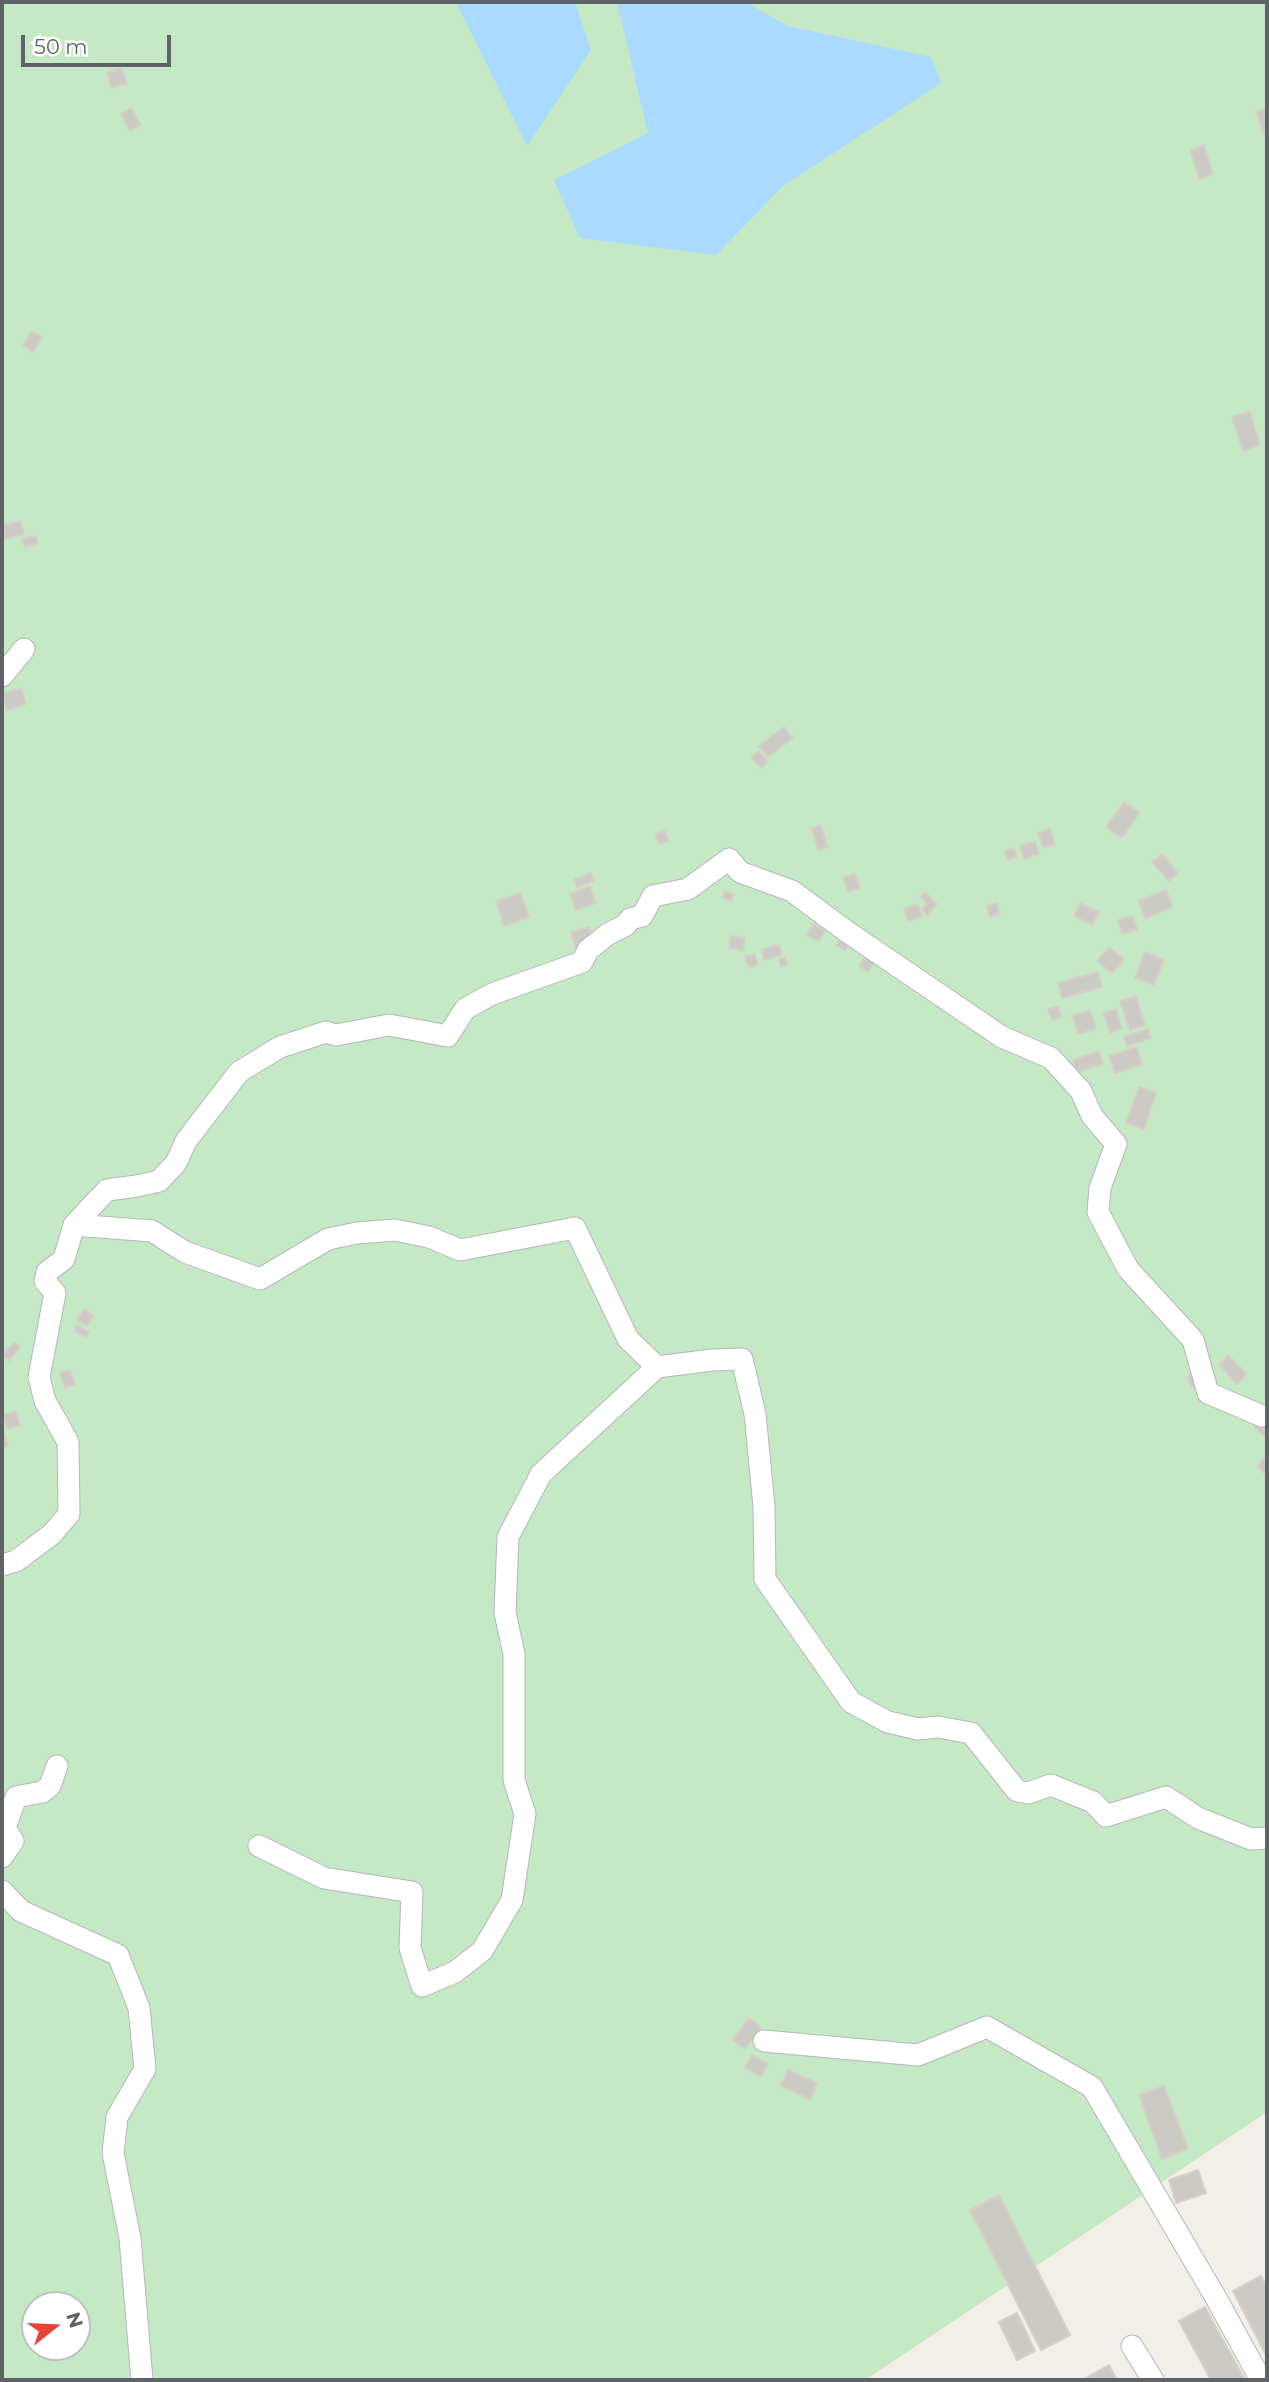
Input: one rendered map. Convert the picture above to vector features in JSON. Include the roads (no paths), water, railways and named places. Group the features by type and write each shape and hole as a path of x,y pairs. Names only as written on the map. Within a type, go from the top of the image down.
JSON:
{"street":[{"path":"2,676 24,649"},
{"path":"2,1565 16,1561 52,1534 69,1514 68,1442 45,1401 39,1377 55,1293 45,1281 47,1272 64,1259 74,1225 107,1190 159,1181 176,1163 186,1141 239,1072 280,1047 326,1032 336,1035 389,1025 448,1036 465,1009 492,994 582,962 588,950 608,934 626,925 630,919 642,916 653,896 688,889 729,859 740,872 792,891 1002,1037 1051,1058 1081,1091 1092,1116 1116,1144 1100,1188 1098,1212 1128,1269 1193,1340 1208,1393 1262,1416"},
{"path":"74,1225 152,1231 185,1252 260,1279 328,1239 357,1233 395,1230 429,1237 460,1250 575,1228 628,1339 657,1367"},
{"path":"259,1846 324,1878 412,1892 411,1948 422,1986 455,1972 482,1951 512,1900 525,1814 514,1780 514,1654 505,1614 508,1537 541,1474 657,1367 742,1359 755,1414 764,1506 765,1579 851,1702 888,1722 918,1729 938,1727 971,1733 1017,1791 1028,1793 1051,1786 1093,1802 1106,1816 1166,1797 1198,1818 1251,1839 1267,1838"},
{"path":"2,1857 13,1841 5,1828 16,1797 42,1792 50,1786 57,1766"},
{"path":"2,1891 21,1911 118,1955 139,2008 145,2069 117,2117 113,2153 131,2238 142,2380"},
{"path":"764,2041 918,2055 987,2028 1092,2087 1261,2380"},
{"path":"1132,2346 1153,2380"}],"water":[{"path":"456,2 575,2 591,50 527,146"},
{"path":"617,2 745,2 788,26 931,57 941,83 783,186 716,255 580,238 554,180 648,133"}]}
